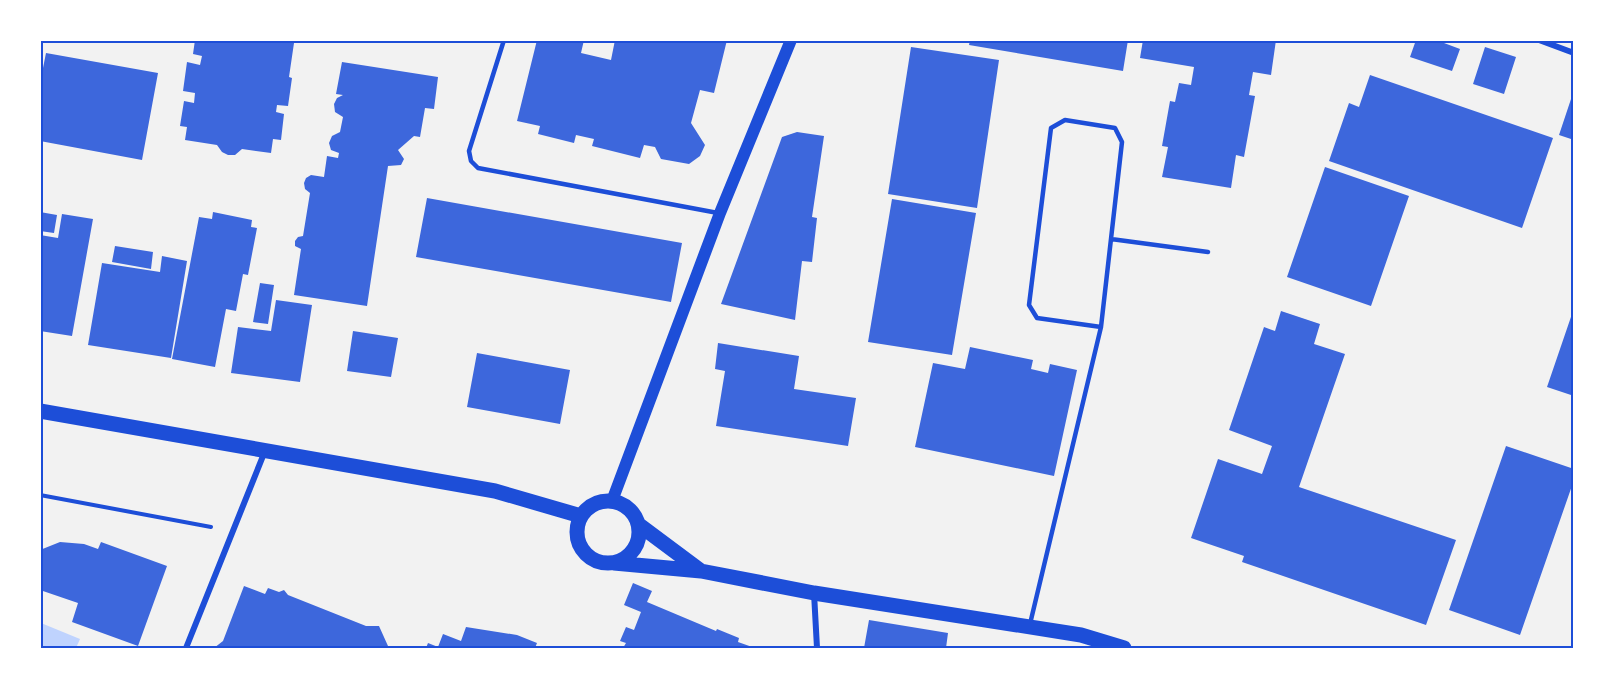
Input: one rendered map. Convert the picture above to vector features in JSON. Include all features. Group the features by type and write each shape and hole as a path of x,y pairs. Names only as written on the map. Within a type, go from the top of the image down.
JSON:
{"main road":[{"path":"612,501 720,213 791,40"},
{"path":"40,411 495,491 581,516"},
{"path":"614,563 626,558 634,549 639,537 638,524 633,513 623,505 612,501 599,502 588,507 581,516 576,528 576,539 582,551 591,559 602,563 701,571 814,593 1081,634 1124,648"},
{"path":"638,524 701,571"}],"street":[{"path":"1539,40 1574,53"},
{"path":"186,648 265,451"},
{"path":"814,593 817,648"}],"lane":[{"path":"504,40 469,151 471,161 478,168 720,213"},
{"path":"1030,627 1101,327 1122,141 1115,128 1065,120 1051,128 1029,305 1036,318 1101,327"},
{"path":"1111,239 1209,252"}],"path":[{"path":"40,495 232,531"}],"water":[{"path":"41,623 80,639 76,648 41,648"}],"building":[{"path":"195,40 289,40 288,43 294,43 288,106 277,105 276,112 284,114 281,140 273,139 271,153 242,149 235,155 228,155 222,152 217,145 185,140 187,127 180,126 184,101 194,103 195,93 183,91 187,62 200,65 202,56 193,54"},
{"path":"537,40 584,40 581,53 611,60 615,40 727,40 714,93 700,90 691,123 705,145 700,156 689,164 661,159 655,147 644,145 640,158 592,146 594,139 576,135 574,143 538,134 540,126 517,121"},
{"path":"970,40 1128,40 1123,71 969,45"},
{"path":"1143,40 1276,40 1271,75 1253,72 1249,95 1255,96 1244,157 1236,155 1231,188 1162,177 1168,147 1162,146 1170,101 1175,102 1179,83 1191,85 1194,67 1140,58"},
{"path":"1416,40 1436,40 1460,49 1452,71 1410,57"},
{"path":"911,47 999,60 977,208 888,194"},
{"path":"1485,47 1516,57 1504,94 1473,84"},
{"path":"46,53 158,73 142,160 40,141 40,83"},
{"path":"342,62 438,77 434,109 425,108 420,137 414,136 398,150 404,159 401,165 388,166 367,306 294,295 301,249 295,246 295,241 298,237 303,236 310,193 305,189 304,183 311,175 324,177 327,156 338,158 339,153 331,150 329,143 332,136 340,132 343,117 335,112 334,104 337,98 343,95 336,94"},
{"path":"1370,75 1553,138 1522,228 1329,161 1349,103 1359,107"},
{"path":"1574,93 1574,140 1559,135"},
{"path":"797,132 824,136 812,217 817,218 812,262 802,261 795,320 721,304 782,137"},
{"path":"1325,167 1409,196 1371,306 1287,277"},
{"path":"427,198 682,243 671,302 416,257"},
{"path":"892,199 976,213 952,355 868,342"},
{"path":"40,212 57,215 54,233 40,231"},
{"path":"213,212 252,220 251,227 257,228 248,275 243,274 236,311 226,309 215,367 172,359 199,217 212,219"},
{"path":"62,214 93,219 72,336 40,331 40,235 58,238"},
{"path":"115,246 153,252 151,269 112,262"},
{"path":"162,256 187,261 171,358 88,345 102,263 160,272"},
{"path":"260,283 274,285 268,324 253,322"},
{"path":"276,300 312,305 300,382 231,373 238,327 271,331"},
{"path":"1281,311 1320,324 1314,344 1345,354 1299,487 1456,540 1426,625 1242,562 1244,556 1191,538 1218,459 1262,474 1272,446 1229,430 1264,327 1275,331"},
{"path":"1574,311 1574,396 1547,387"},
{"path":"353,331 398,338 391,377 347,371"},
{"path":"718,343 799,356 794,389 856,398 848,446 716,426 725,371 715,369"},
{"path":"970,347 1033,360 1031,369 1048,373 1050,364 1077,370 1054,476 915,447 933,363 965,369"},
{"path":"477,353 570,370 560,424 467,407"},
{"path":"1506,446 1574,469 1574,480 1520,635 1449,610"},
{"path":"60,542 84,544 98,549 101,542 167,566 138,646 72,622 78,603 40,590 40,550"},
{"path":"633,583 652,591 647,602 716,631 717,629 739,638 738,642 755,648 623,648 626,643 620,641 626,627 634,630 641,612 624,605"},
{"path":"244,586 265,594 268,588 279,592 284,590 288,595 366,626 379,626 388,646 387,648 214,648 223,641"},
{"path":"869,620 948,633 946,648 864,648"},
{"path":"466,627 517,635 537,643 535,648 426,648 428,643 438,647 443,634 461,641"}]}
